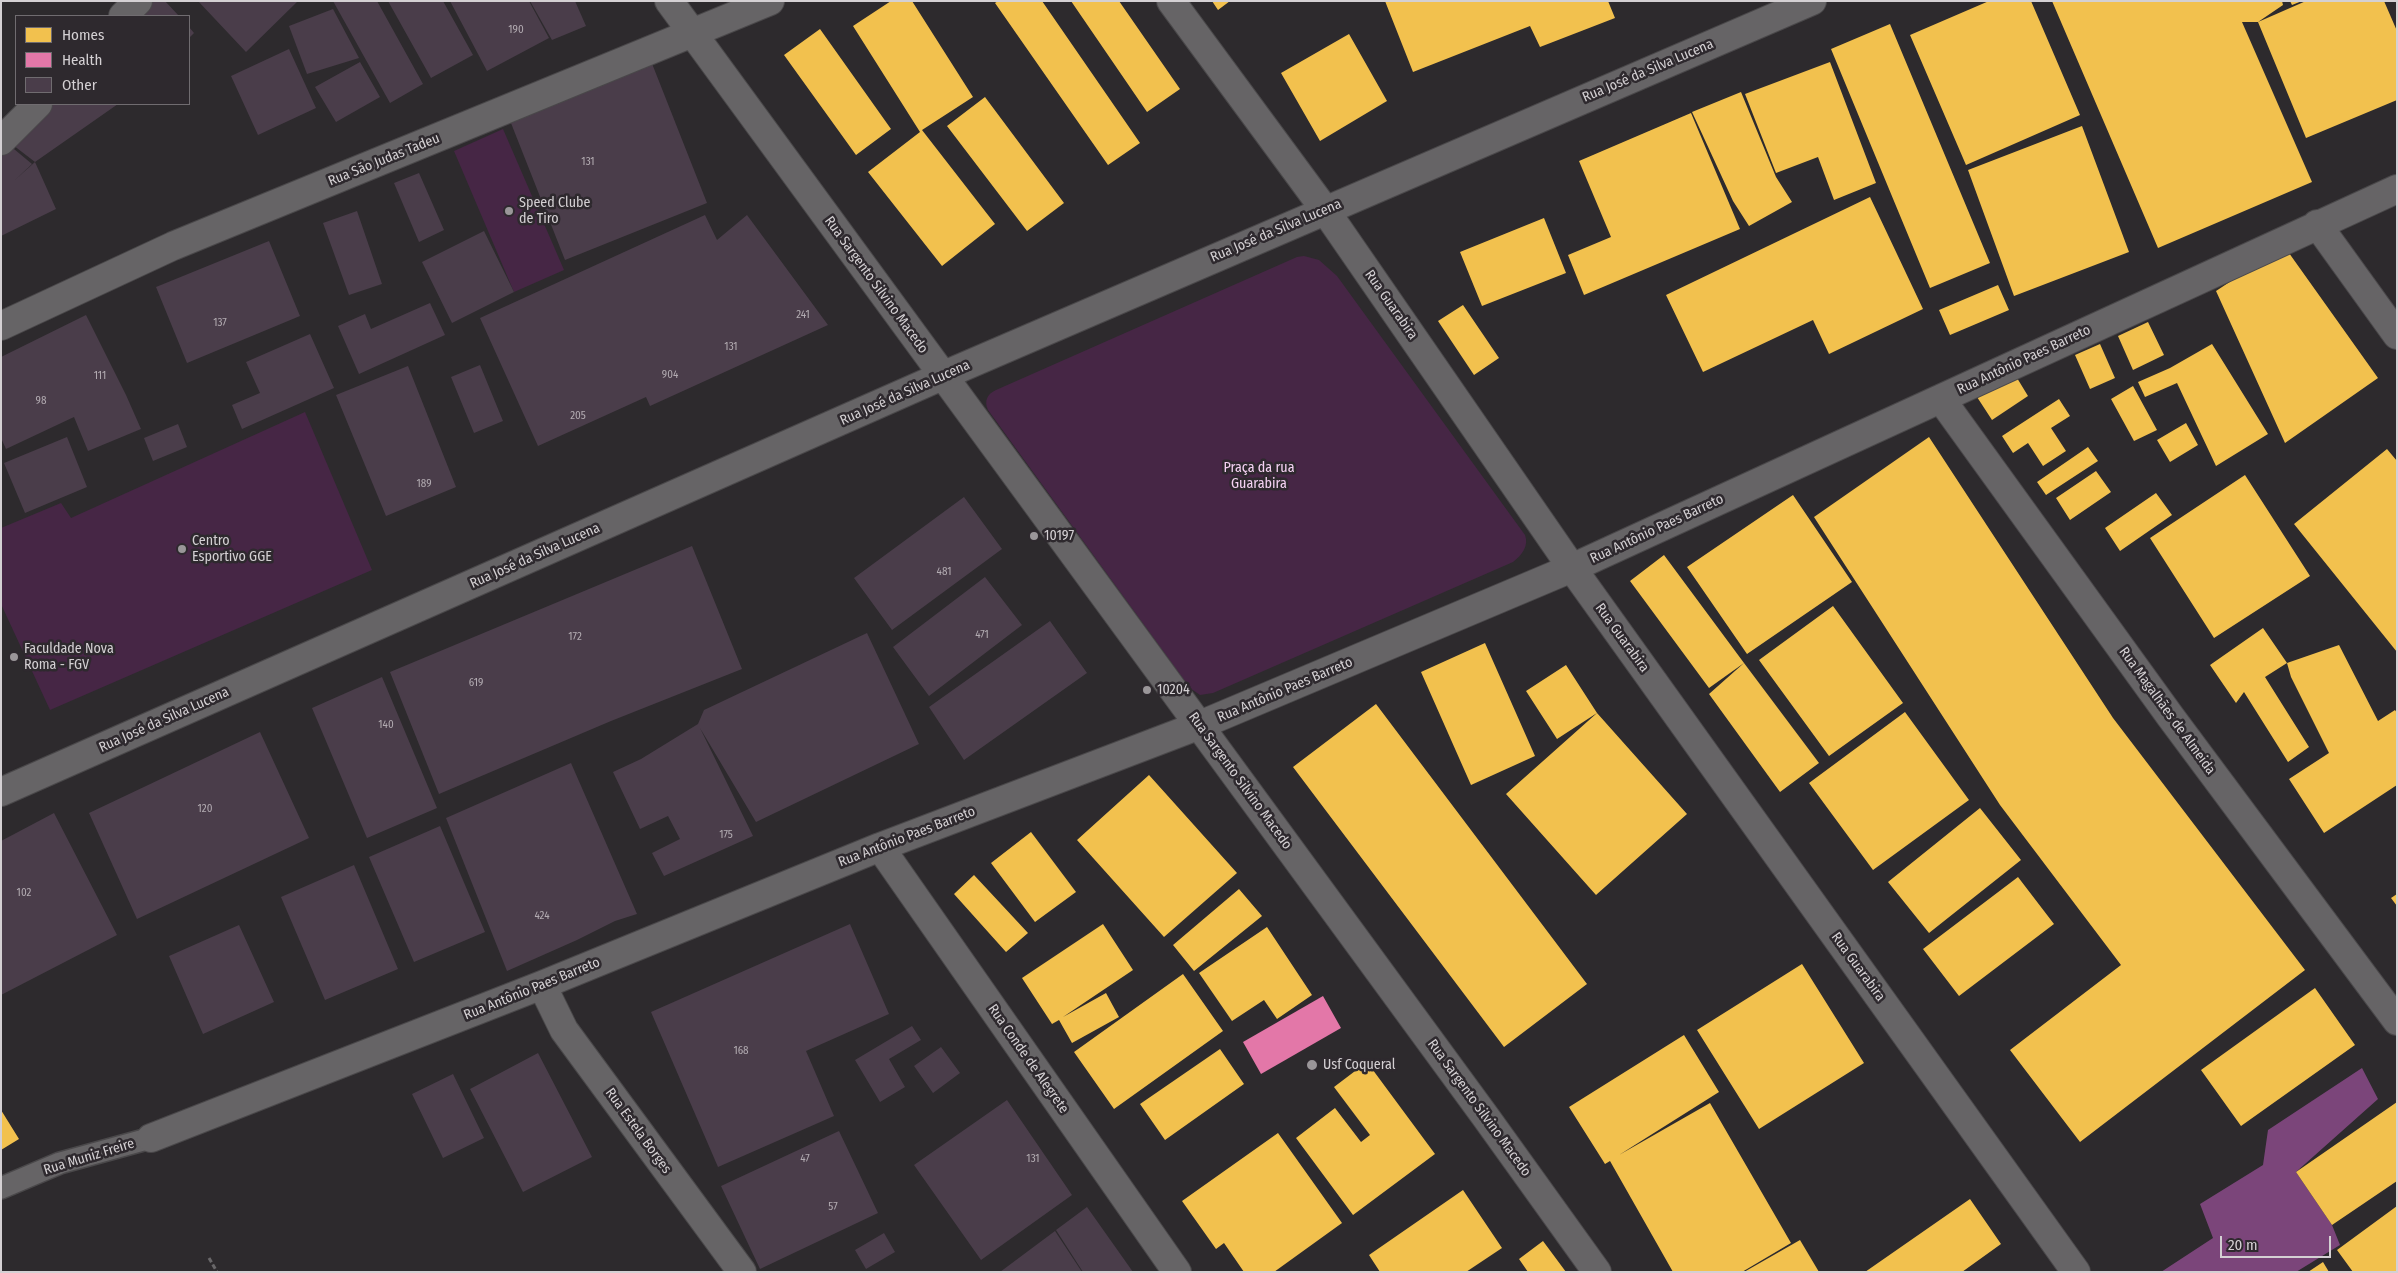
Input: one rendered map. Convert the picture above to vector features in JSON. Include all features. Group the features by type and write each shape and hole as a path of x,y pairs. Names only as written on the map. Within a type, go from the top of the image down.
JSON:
{"street":[{"path":"124,15 138,1"},
{"name":"Rua Sargento Silvino Macedo","path":"669,1 942,376 1200,725 1597,1272"},
{"name":"Rua São Judas Tadeu","path":"1,326 174,246 694,34 770,1"},
{"name":"Rua Guarabira","path":"1171,1 1325,210 1572,568 2076,1272"},
{"name":"Rua José da Silva Lucena","path":"1,792 942,376 1812,1"},
{"path":"1,141 37,105"},
{"name":"Rua Antônio Paes Barreto","path":"151,1138 542,985 880,846 1200,725 1572,568 2317,224 2397,189"},
{"path":"2317,224 2397,335"},
{"name":"Rua Magalhães de Almeida","path":"1941,399 2170,716 2397,1021"},
{"name":"Rua Conde de Alegrete","path":"880,846 1177,1272"},
{"name":"Rua Estela Borges","path":"542,985 564,1030 742,1272"}],"lane":[{"name":"Rua Muniz Freire","path":"1,1188 60,1163 151,1138"}],"path":[{"path":"209,1258 217,1272"}],"green space":[{"name":"Speed Clube de Tiro","path":"503,129 564,270 514,292 454,151"},
{"name":"Praça da rua Guarabira","path":"1304,256 1319,260 1337,276 1525,535 1526,543 1522,553 1513,562 1213,693 1200,695 1190,688 988,410 986,401 988,396 996,390 1297,257"},
{"name":"Centro Esportivo GGE","path":"305,412 372,570 50,710 1,604 1,528 61,503 71,518"}],"shaded area":[{"path":"2362,1068 2378,1099 2296,1172 2332,1225 2340,1245 2296,1272 2161,1272 2213,1238 2200,1204 2263,1165 2268,1130"}],"building: Homes":[{"path":"891,1 912,1 973,97 922,130 995,224 942,266 868,172 920,132 853,26"},
{"path":"998,1 1042,1 1140,143 1108,165 995,3"},
{"path":"1071,1 1119,1 1180,89 1147,112"},
{"path":"1212,1 1230,1 1218,10"},
{"path":"1385,1 1608,1 1615,18 1540,47 1530,26 1413,72"},
{"path":"1989,1 2031,1 2080,115 1966,165 1910,35"},
{"path":"2052,1 2282,1 2283,5 2258,22 2242,22 2312,182 2158,248"},
{"path":"2290,1 2302,1 2292,5"},
{"path":"2306,1 2384,1 2397,31 2397,100 2306,138 2258,22"},
{"path":"1890,24 1990,263 1930,288 1831,49"},
{"path":"820,29 891,129 856,155 784,55"},
{"path":"1349,34 1387,101 1320,141 1281,73"},
{"path":"1830,62 1876,183 1834,200 1818,157 1776,173 1745,94"},
{"path":"1741,92 1776,177 1792,202 1749,226 1733,201 1692,112"},
{"path":"985,97 1064,203 1027,231 947,126"},
{"path":"1691,113 1740,229 1584,295 1568,255 1611,237 1579,161"},
{"path":"2082,126 2129,252 2014,296 1968,170"},
{"path":"1870,197 1923,309 1829,354 1813,320 1703,372 1666,295"},
{"path":"1544,218 1566,273 1482,306 1460,252"},
{"path":"2284,246 2378,378 2285,443 2216,291"},
{"path":"1998,285 2009,310 1950,335 1939,310"},
{"path":"1463,305 1499,358 1474,375 1438,321"},
{"path":"2148,322 2164,355 2133,370 2118,336"},
{"path":"2100,344 2115,378 2090,389 2075,355"},
{"path":"2212,344 2268,434 2216,466 2177,383 2145,397 2138,382 2170,368"},
{"path":"2014,373 2028,396 1992,420 1977,397"},
{"path":"2133,386 2157,430 2134,441 2111,399"},
{"path":"2059,399 2070,416 2051,428 2066,451 2043,466 2028,443 2013,453 2002,436"},
{"path":"2186,423 2198,445 2170,462 2157,440"},
{"path":"1929,437 2113,718 2305,970 2080,1142 2010,1050 2121,965 2000,805 1814,517"},
{"path":"2088,447 2098,461 2046,495 2037,482"},
{"path":"2387,449 2397,461 2397,652 2294,524"},
{"path":"2096,471 2111,492 2070,520 2056,498"},
{"path":"2245,475 2310,576 2214,638 2150,538"},
{"path":"2156,493 2172,515 2120,551 2105,528"},
{"path":"1793,495 1852,582 1747,654 1687,567"},
{"path":"1664,555 1744,663 1709,688 1630,581"},
{"path":"1833,606 1903,703 1829,756 1759,660"},
{"path":"2263,628 2287,663 2265,677 2309,747 2288,762 2244,692 2236,703 2210,665"},
{"path":"1485,643 1535,756 1471,785 1421,672"},
{"path":"2339,645 2378,721 2395,710 2397,713 2397,785 2324,833 2289,779 2329,753 2291,677 2287,663"},
{"path":"1744,663 1819,763 1780,792 1709,694"},
{"path":"1566,665 1597,713 1557,739 1526,691"},
{"path":"1376,704 1587,984 1504,1047 1293,767"},
{"path":"1905,712 1969,800 1873,870 1809,783"},
{"path":"1597,713 1687,814 1596,895 1506,794"},
{"path":"1149,775 1237,873 1164,937 1077,840"},
{"path":"1980,808 2021,860 1929,933 1888,882"},
{"path":"1031,832 1076,892 1035,922 991,863"},
{"path":"974,875 1028,933 1006,952 954,894"},
{"path":"2018,877 2054,924 1959,996 1923,949"},
{"path":"1239,889 1262,916 1194,971 1173,945"},
{"path":"2397,894 2397,906 2391,898"},
{"path":"1103,924 1133,970 1063,1017 1106,993 1119,1017 1072,1043 1059,1020 1052,1024 1022,978"},
{"path":"1267,927 1312,995 1277,1019 1264,1000 1232,1021 1199,973"},
{"path":"1802,964 1864,1063 1759,1129 1697,1030"},
{"path":"1183,974 1223,1031 1114,1109 1074,1052"},
{"path":"2315,988 2355,1045 2241,1126 2201,1070"},
{"path":"1684,1035 1719,1092 1619,1155 1710,1103 1791,1243 1742,1272 1673,1272 1610,1161 1605,1164 1569,1107"},
{"path":"1220,1049 1244,1084 1165,1140 1140,1104"},
{"path":"1367,1062 1435,1154 1353,1215 1296,1138 1335,1108 1361,1142 1370,1135 1334,1087"},
{"path":"2397,1102 2397,1181 2332,1225 2296,1172"},
{"path":"1,1110 19,1139 1,1150"},
{"path":"1278,1133 1342,1223 1274,1272 1244,1272 1224,1243 1216,1249 1182,1201"},
{"path":"1463,1190 1502,1248 1466,1272 1380,1272 1369,1255"},
{"path":"1970,1199 2001,1244 1962,1272 1865,1272"},
{"path":"2397,1206 2397,1272 2353,1272 2337,1250"},
{"path":"1800,1240 1819,1272 1744,1272"},
{"path":"1543,1241 1566,1272 1528,1272 1519,1259"},
{"path":"2323,1262 2329,1272 2308,1272"}],"building: Health":[{"path":"1323,996 1341,1028 1261,1074 1243,1042"}],"building: Other":[{"path":"151,1 165,1 178,15 139,15"},
{"path":"198,1 298,1 246,52"},
{"path":"333,1 377,1 423,84 390,103"},
{"path":"388,1 443,1 473,55 431,78"},
{"path":"450,1 529,1 549,38 487,71"},
{"path":"530,1 575,1 586,26 552,40"},
{"path":"333,9 359,58 307,74 289,26"},
{"path":"190,28 194,33 190,37"},
{"path":"289,49 316,108 258,135 231,76"},
{"path":"651,61 707,203 565,260 509,118"},
{"path":"360,62 380,97 336,122 315,87"},
{"path":"46,105 117,105 35,162 9,142"},
{"path":"8,144 32,164 15,180 35,162 56,209 1,236 1,150"},
{"path":"419,173 444,230 419,242 394,183"},
{"path":"357,211 382,284 349,295 323,223"},
{"path":"705,215 717,240 747,215 828,325 650,406 646,397 538,446 480,318"},
{"path":"484,231 514,292 452,323 422,262"},
{"path":"269,241 300,316 187,363 156,287"},
{"path":"430,303 445,335 359,374 338,326 365,314 371,329"},
{"path":"86,315 141,429 88,451 74,417 6,449 1,438 1,357"},
{"path":"310,334 334,388 242,429 232,405 260,393 246,362"},
{"path":"480,365 503,421 474,433 451,377"},
{"path":"408,366 456,487 386,516 336,395"},
{"path":"178,424 187,447 153,461 144,438"},
{"path":"67,437 87,487 25,513 4,463"},
{"path":"964,497 1002,549 892,630 854,578"},
{"path":"692,546 742,669 611,721 439,794 390,672"},
{"path":"985,577 1022,625 929,696 893,647"},
{"path":"1050,621 1087,673 964,760 929,707"},
{"path":"867,633 919,744 756,822 700,728 753,836 664,876 652,853 680,839 668,816 640,829 613,772 641,759 698,724 704,710"},
{"path":"382,677 437,808 367,838 312,708"},
{"path":"260,732 309,838 137,919 89,813"},
{"path":"571,763 637,914 615,921 507,971 446,818"},
{"path":"54,813 117,935 1,995 1,841"},
{"path":"440,826 485,932 414,962 369,857"},
{"path":"354,865 398,969 325,1000 281,897"},
{"path":"850,924 889,1014 806,1051 834,1116 718,1167 651,1012"},
{"path":"239,925 274,1002 203,1034 169,956"},
{"path":"912,1026 921,1040 889,1059 905,1087 880,1102 855,1060"},
{"path":"941,1047 960,1073 933,1093 914,1066"},
{"path":"538,1053 592,1157 523,1192 470,1089"},
{"path":"453,1074 484,1138 443,1158 412,1094"},
{"path":"1007,1100 1072,1195 981,1260 914,1165"},
{"path":"839,1131 878,1213 760,1269 721,1186"},
{"path":"1087,1207 1133,1272 1083,1272 1056,1230"},
{"path":"1055,1231 1082,1272 1000,1272"},
{"path":"884,1233 895,1252 866,1269 855,1250"}],"place":[{"name":"Speed Clube de Tiro","path":"509,211"},
{"name":"10197","path":"1034,536"},
{"name":"Centro Esportivo GGE","path":"182,549"},
{"name":"Faculdade Nova Roma - FGV","path":"14,657"},
{"name":"10204","path":"1147,690"},
{"name":"Usf Coqueral","path":"1312,1065"}]}
